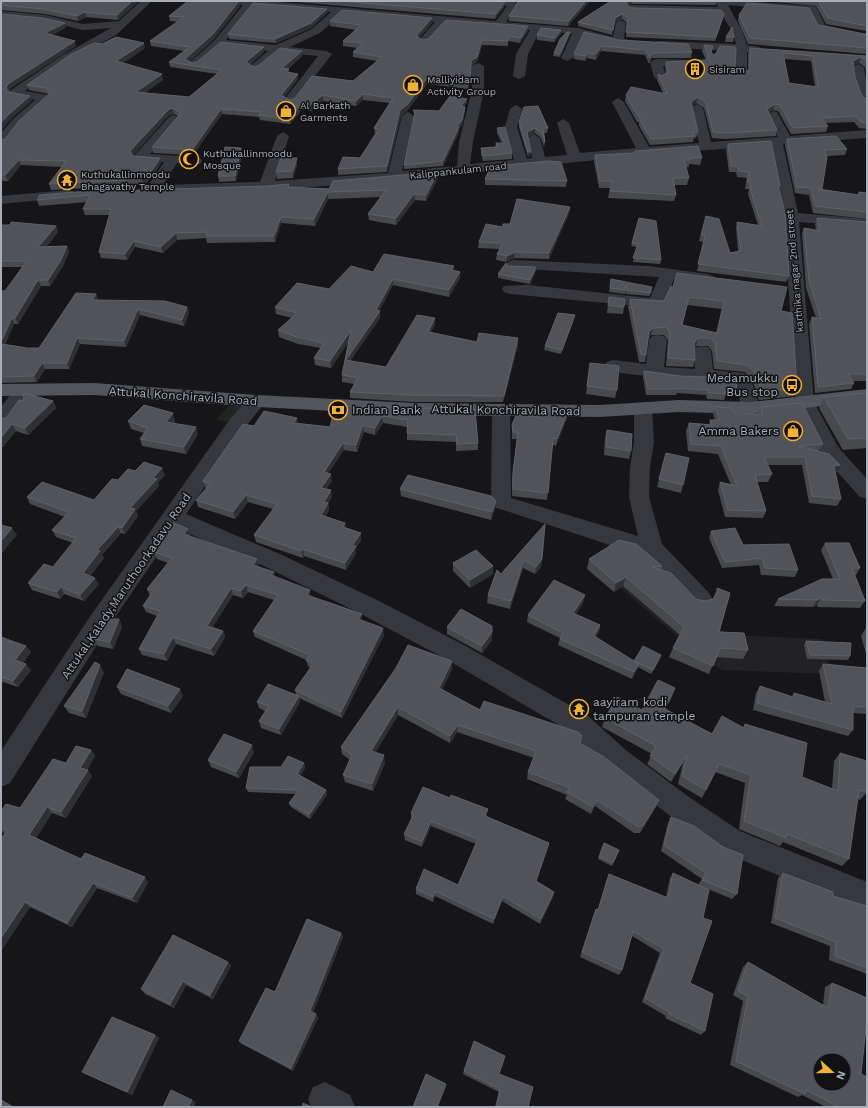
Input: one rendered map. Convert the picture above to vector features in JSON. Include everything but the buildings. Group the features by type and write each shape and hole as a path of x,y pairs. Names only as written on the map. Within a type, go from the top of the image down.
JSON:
{"main road":[{"name":"Attukal Konchiravila Road","path":"1,390 23,391 94,389 257,401 413,409 502,410 643,409 679,406 751,408 867,395"}],"street":[{"path":"15,93 67,56 90,46 124,24 147,1"},
{"path":"234,1 578,31 618,41 765,50"},
{"path":"494,1 513,4 499,24"},
{"path":"194,64 219,42 251,2"},
{"path":"722,4 737,31 742,48 741,75"},
{"path":"632,8 722,4 812,9 821,27 856,34"},
{"path":"414,16 425,6"},
{"path":"19,16 32,8"},
{"path":"254,68 278,48 316,31 340,10"},
{"path":"343,22 352,11"},
{"path":"1,14 46,18 64,24 83,27 124,24"},
{"path":"423,41 442,20"},
{"path":"618,41 621,23"},
{"path":"519,76 522,54 536,28"},
{"path":"567,58 578,31"},
{"path":"219,42 326,54 290,100"},
{"path":"660,77 656,62 700,63 693,46"},
{"path":"867,58 855,62 867,102"},
{"path":"464,169 466,142 478,90 478,66"},
{"path":"1,91 44,98 16,123 1,141"},
{"path":"618,102 645,152"},
{"path":"697,108 706,147"},
{"path":"516,109 511,127 522,164"},
{"name":"karthika nagar 2nd street","path":"773,115 781,140 791,217 788,289 805,402"},
{"path":"394,176 408,116"},
{"path":"174,119 140,156 195,161"},
{"path":"1,122 16,123"},
{"path":"563,123 575,159"},
{"name":"Kalippankulam road","path":"138,191 266,186 394,176 645,152 867,134"},
{"path":"266,186 283,136"},
{"path":"534,138 540,162"},
{"path":"153,190 173,159"},
{"path":"1,200 84,193"},
{"path":"791,217 867,223"},
{"path":"514,265 649,271 722,281 720,285"},
{"path":"510,289 552,290 597,298 656,303 668,274"},
{"path":"654,371 658,340"},
{"path":"702,352 704,375"},
{"path":"613,366 654,371 738,377 743,382 751,408"},
{"path":"1,420 23,391"},
{"name":"Attukal,Kalady,Maruthoorkadavu Road","path":"1,774 97,625 237,424 257,401"},
{"path":"805,402 830,451 867,492"},
{"path":"643,409 644,442 640,467 639,497 652,547 701,600"},
{"path":"502,410 501,502 628,543 652,547"},
{"path":"172,517 274,561 371,608 453,651 578,723 618,760 678,806 730,841 867,897"}],"shaded area":[{"path":"228,406 244,406 232,422 216,420"},
{"path":"631,556 728,635 822,639 832,674 723,670 710,664 605,575"}],"place":[{"name":"Sisiram","path":"695,69"},
{"name":"Malliyidam Activity Group","path":"413,85"},
{"name":"Al Barkath Garments","path":"286,111"},
{"name":"Kuthukallinmoodu Mosque","path":"189,159"},
{"name":"Kuthukallinmoodu Bhagavathy Temple","path":"67,180"},
{"name":"Medamukku Bus stop","path":"792,385"},
{"name":"Indian Bank","path":"338,410"},
{"name":"Amma Bakers","path":"793,431"},
{"name":"aayiram kodi tampuran temple","path":"579,709"}]}
